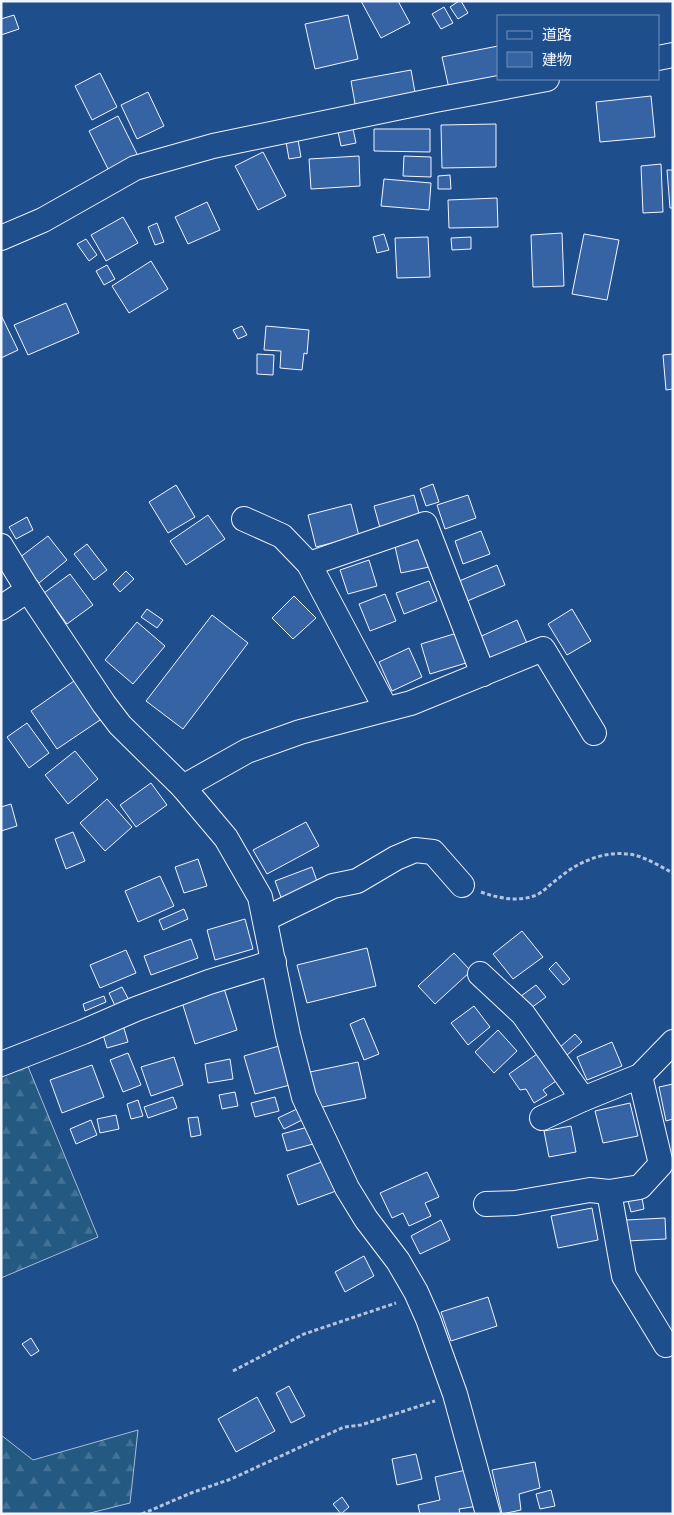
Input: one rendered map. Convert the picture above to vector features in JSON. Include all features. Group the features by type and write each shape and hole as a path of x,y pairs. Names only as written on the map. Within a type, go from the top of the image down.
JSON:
{"street":[{"path":"659,58 673,55"},
{"path":"1,238 43,220 135,168 213,146 444,98 542,80"},
{"path":"244,519 282,536 309,564 386,709"},
{"path":"309,564 426,524 483,674"},
{"path":"1,546 28,590 120,725 182,787 226,838 260,897 288,1035 304,1097 347,1188 366,1219 398,1262 416,1292 428,1319 454,1394 488,1514"},
{"path":"1,608 28,590"},
{"path":"182,787 247,751 300,732 412,703 543,649 594,733"},
{"path":"265,919 333,886 357,881 396,858 415,850 433,852 462,884"},
{"path":"1,1064 136,1009 209,982 274,962"},
{"path":"480,974 523,1014 583,1099"},
{"path":"542,1118 640,1076 673,1042"},
{"path":"486,1204 515,1203 590,1190 609,1192 640,1187 662,1164 640,1076"},
{"path":"609,1192 624,1276 666,1346"}],"path":[{"path":"462,884 495,897 519,899 536,896 562,875 581,863 609,854 627,854 652,862 673,873"},
{"path":"232,1371 304,1334 407,1300 416,1292"},
{"path":"142,1514 231,1478 344,1427 361,1424 454,1394"}],"green space":[{"path":"27,1064 98,1237 1,1278 1,1074"},
{"path":"138,1430 130,1503 86,1514 1,1514 1,1435 33,1460"}],"building":[{"path":"361,1 398,1 410,23 381,38"},
{"path":"461,1 468,13 458,19 450,7"},
{"path":"444,7 453,23 441,29 432,14"},
{"path":"14,15 19,29 1,35 1,19"},
{"path":"348,15 358,59 315,69 305,24"},
{"path":"497,46 497,79 450,93 442,57"},
{"path":"411,70 416,98 356,109 351,81"},
{"path":"100,73 117,107 92,120 75,86"},
{"path":"148,92 164,126 137,139 121,105"},
{"path":"651,96 655,137 600,142 596,102"},
{"path":"118,116 139,158 110,173 89,131"},
{"path":"496,124 496,167 442,168 441,125"},
{"path":"353,129 356,143 341,146 338,132"},
{"path":"374,129 430,129 430,152 374,151"},
{"path":"297,134 301,157 289,159 285,136"},
{"path":"263,152 286,196 258,210 235,166"},
{"path":"359,156 360,186 311,189 309,159"},
{"path":"404,156 431,157 431,177 403,176"},
{"path":"661,164 663,212 643,213 641,166"},
{"path":"667,170 673,170 673,208 670,208"},
{"path":"450,175 451,189 438,189 438,176"},
{"path":"384,179 431,183 429,210 381,206"},
{"path":"497,198 498,227 449,228 448,200"},
{"path":"207,202 220,230 188,244 175,217"},
{"path":"123,217 138,243 106,261 91,235"},
{"path":"157,223 164,242 155,245 148,227"},
{"path":"562,233 564,286 533,287 531,235"},
{"path":"384,234 389,250 377,253 373,237"},
{"path":"584,234 619,240 607,300 572,294"},
{"path":"428,237 430,277 397,278 395,238"},
{"path":"471,237 471,249 452,250 451,238"},
{"path":"86,239 97,255 89,261 77,244"},
{"path":"151,261 168,289 129,313 112,286"},
{"path":"107,265 115,279 104,285 96,271"},
{"path":"66,303 79,333 28,355 14,325"},
{"path":"1,315 18,350 1,358"},
{"path":"242,326 247,335 238,339 233,330"},
{"path":"266,326 309,330 307,354 304,353 302,370 280,368 281,351 264,350"},
{"path":"257,354 274,355 273,375 257,374"},
{"path":"673,354 673,389 666,390 663,355"},
{"path":"433,484 439,502 426,506 420,489"},
{"path":"176,485 195,517 168,533 149,502"},
{"path":"414,495 420,517 380,528 374,506"},
{"path":"468,495 476,518 445,529 437,505"},
{"path":"351,504 359,536 316,547 308,515"},
{"path":"208,515 225,539 186,565 170,541"},
{"path":"27,517 33,530 16,539 9,527"},
{"path":"481,531 490,554 463,564 455,541"},
{"path":"48,536 67,560 39,583 19,558"},
{"path":"422,536 429,567 401,573 394,542"},
{"path":"87,544 107,570 94,580 74,554"},
{"path":"369,560 377,586 348,594 340,570"},
{"path":"497,565 505,585 465,602 457,582"},
{"path":"126,571 134,579 120,592 113,584"},
{"path":"70,574 93,605 67,624 44,593"},
{"path":"429,581 437,601 404,614 396,593"},
{"path":"385,594 396,621 370,631 359,604"},
{"path":"294,596 316,618 293,639 272,618"},
{"path":"147,609 163,620 157,628 141,617"},
{"path":"572,609 591,641 567,655 548,624"},
{"path":"212,615 248,643 183,729 146,701"},
{"path":"517,620 529,648 487,666 475,639"},
{"path":"137,622 165,646 133,684 105,660"},
{"path":"457,633 466,663 430,674 421,644"},
{"path":"409,648 422,677 392,691 379,662"},
{"path":"77,679 103,718 57,749 31,711"},
{"path":"27,723 49,753 29,768 7,737"},
{"path":"75,751 98,779 68,804 45,775"},
{"path":"151,783 167,805 136,827 120,805"},
{"path":"107,799 132,827 105,851 80,823"},
{"path":"11,804 17,826 1,831 1,807"},
{"path":"306,822 319,846 267,874 253,850"},
{"path":"73,832 85,861 66,869 55,839"},
{"path":"198,859 207,886 184,893 175,867"},
{"path":"312,867 319,887 282,900 275,881"},
{"path":"160,876 174,906 138,922 125,891"},
{"path":"184,909 188,919 163,930 159,920"},
{"path":"245,919 253,949 215,960 207,930"},
{"path":"522,931 543,957 513,979 493,954"},
{"path":"191,939 198,958 151,975 144,956"},
{"path":"367,948 376,986 307,1003 297,965"},
{"path":"126,950 136,973 100,988 90,965"},
{"path":"454,953 471,971 435,1004 418,986"},
{"path":"556,962 570,979 563,985 549,969"},
{"path":"223,985 237,1030 195,1044 181,999"},
{"path":"536,985 546,997 531,1008 521,996"},
{"path":"122,987 131,1004 117,1010 109,993"},
{"path":"104,996 106,1002 85,1011 83,1004"},
{"path":"474,1006 490,1027 468,1045 451,1023"},
{"path":"364,1018 379,1054 364,1060 350,1024"},
{"path":"123,1025 128,1042 107,1048 102,1031"},
{"path":"498,1030 517,1051 494,1073 475,1052"},
{"path":"575,1034 582,1042 566,1056 559,1048"},
{"path":"612,1042 622,1066 587,1080 577,1057"},
{"path":"279,1046 290,1085 255,1094 244,1056"},
{"path":"128,1053 141,1085 123,1092 110,1060"},
{"path":"537,1054 556,1081 543,1090 547,1095 534,1103 526,1089 520,1090 509,1074"},
{"path":"174,1057 183,1085 151,1096 141,1067"},
{"path":"230,1059 233,1079 208,1083 205,1064"},
{"path":"358,1062 366,1098 318,1108 310,1072"},
{"path":"92,1065 104,1097 62,1113 50,1080"},
{"path":"673,1084 673,1119 666,1121 659,1087"},
{"path":"235,1092 238,1106 222,1109 219,1095"},
{"path":"173,1097 177,1108 148,1118 144,1107"},
{"path":"275,1097 279,1111 255,1117 251,1103"},
{"path":"138,1100 143,1116 131,1119 127,1104"},
{"path":"630,1103 638,1136 603,1143 595,1111"},
{"path":"301,1107 306,1118 284,1129 278,1118"},
{"path":"116,1115 119,1129 100,1133 97,1119"},
{"path":"198,1117 201,1135 191,1137 188,1118"},
{"path":"91,1120 97,1135 76,1144 70,1129"},
{"path":"571,1126 576,1152 549,1157 544,1131"},
{"path":"308,1127 313,1144 287,1151 282,1134"},
{"path":"324,1161 336,1191 298,1205 287,1175"},
{"path":"427,1172 439,1197 425,1203 431,1216 409,1226 403,1213 392,1218 380,1193"},
{"path":"642,1198 644,1209 631,1212 628,1201"},
{"path":"592,1208 598,1240 558,1248 551,1216"},
{"path":"665,1218 666,1239 627,1241 626,1220"},
{"path":"441,1220 450,1240 420,1254 411,1236"},
{"path":"364,1256 374,1276 345,1292 335,1272"},
{"path":"488,1297 497,1326 451,1341 441,1312"},
{"path":"31,1338 39,1351 31,1356 22,1344"},
{"path":"289,1386 305,1416 291,1423 276,1393"},
{"path":"257,1397 275,1431 236,1452 218,1419"},
{"path":"416,1454 422,1479 397,1485 392,1459"},
{"path":"535,1462 540,1488 519,1494 521,1510 502,1514 492,1470"},
{"path":"466,1470 478,1506 459,1509 460,1514 420,1514 418,1505 440,1500 435,1477"},
{"path":"551,1490 555,1506 540,1509 536,1494"},
{"path":"342,1497 349,1507 341,1514 333,1504"}]}
